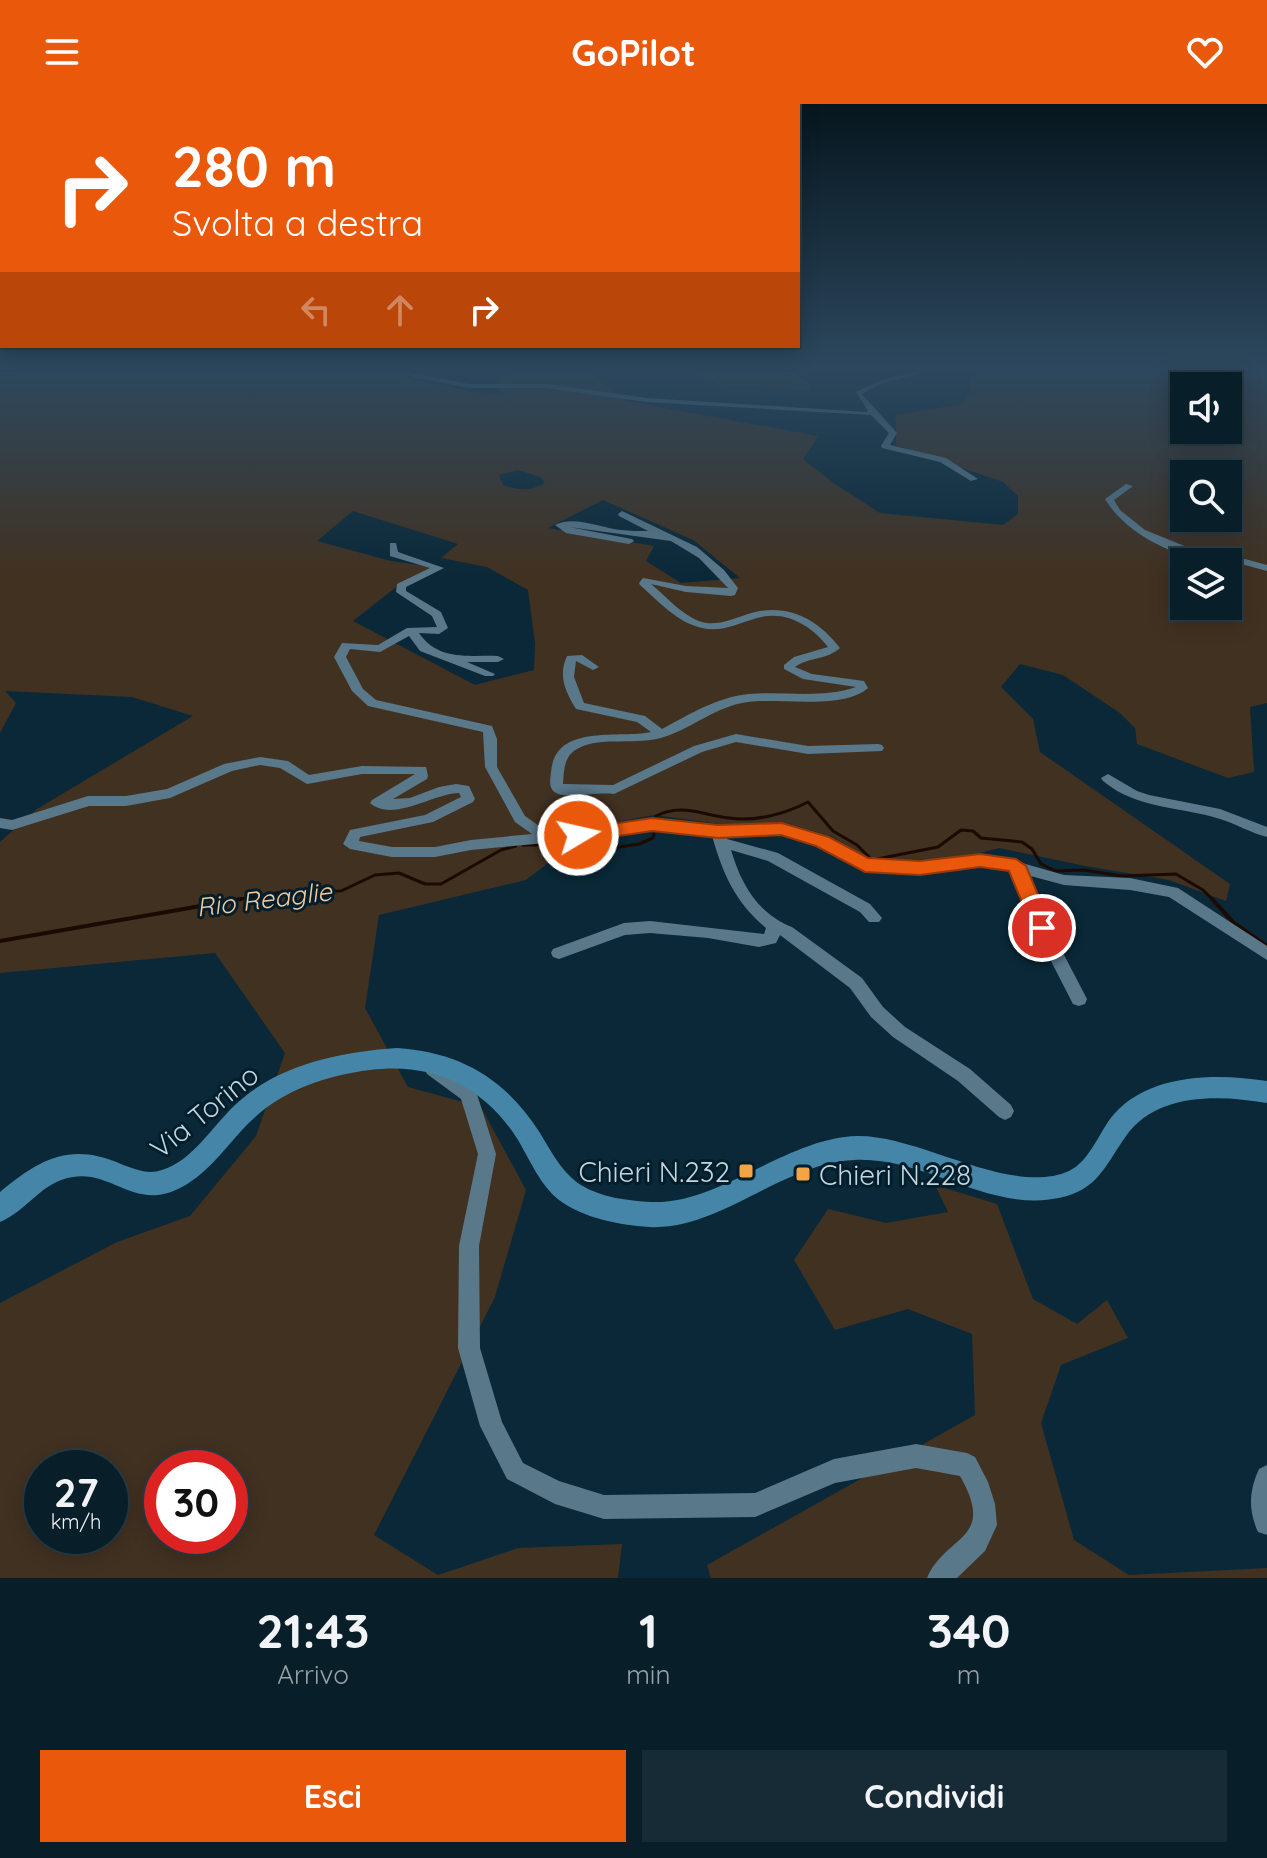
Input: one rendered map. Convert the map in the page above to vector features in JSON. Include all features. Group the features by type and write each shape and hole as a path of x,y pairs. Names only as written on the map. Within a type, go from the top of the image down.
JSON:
{"main road":[{"name":"Via Torino","path":"0,1209 29,1184 54,1171 78,1164 100,1167 143,1186 173,1180 204,1156 245,1112 267,1094 319,1071 365,1063 434,1059"},
{"path":"434,1059 478,1077 508,1107 563,1188 583,1200 642,1214 678,1213 805,1162 851,1148 899,1153 1006,1188 1064,1185 1081,1180 1097,1162 1122,1123 1136,1110 1189,1089 1244,1087 1267,1092"}],"street":[{"path":"889,440 885,446 943,460 974,479"},
{"path":"1129,486 1109,499 1114,510 1150,534 1184,548"},
{"path":"622,514 685,544 726,578 733,588 725,594 647,580 646,585 703,626 728,625 759,614 775,613 813,623 834,648 827,654 798,658 788,667 805,675 860,683 862,688 823,698 749,698 720,704 645,739 579,741 558,760 556,786 561,790 614,790 698,749 736,738 808,750 878,748"},
{"path":"629,541 569,531 560,525 572,524 636,535 662,535"},
{"path":"393,545 393,554 400,558 439,568 401,586 401,592 437,614 443,628 439,631 411,630 372,651 346,645 340,657 358,691 372,703 488,729 492,738 488,759 491,767 520,819 545,837"},
{"path":"1242,563 1267,568"},
{"path":"411,630 424,649 489,674"},
{"path":"593,667 578,657 571,658 567,666 569,686 580,706 641,719 661,734"},
{"path":"447,658 498,659"},
{"path":"0,823 12,825 88,801 126,801 170,793 229,767 260,761 283,764 307,780 362,770 421,770 422,776 377,803 393,805 418,801 447,787 464,789 468,799 428,819 404,821 355,833 350,844 392,852 435,852 652,825 720,838 773,857 865,908 874,918"},
{"path":"1108,778 1121,791 1154,803 1209,811 1267,832"},
{"path":"720,838 782,829 823,842 865,865 920,868 980,860 1016,866 1064,880 1130,884 1173,892 1267,954"},
{"path":"720,838 735,887 749,907 774,926 787,931 856,983 877,1012 899,1032 964,1075 1005,1111"},
{"path":"1016,866 1042,928 1079,999"},
{"path":"559,953 624,929 650,927 708,932 759,941 771,939 774,926"},
{"path":"434,1059 432,1070 469,1094 487,1154 469,1246 469,1348 492,1426 515,1471 555,1492 604,1507 634,1507 755,1505 834,1471 916,1456 967,1465 979,1485 985,1520 979,1540 940,1578"},
{"path":"1267,1477 1263,1517 1267,1523"}],"shaded area":[{"path":"0,440 816,440 803,459 880,513 1003,525 1018,514 1018,496 1003,482 896,445 896,440 1170,440 1170,444 1242,444 1242,440 1267,440 1267,703 1250,707 1254,772 1228,778 1137,744 1135,728 1120,713 1063,675 1020,664 1001,687 1033,719 1040,752 1230,884 1226,901 1169,880 999,848 956,859 871,860 831,836 786,823 734,826 654,815 562,832 560,854 526,880 379,915 365,1008 408,1087 481,1107 526,1190 495,1297 374,1535 438,1575 518,1548 622,1544 618,1578 0,1578 0,1303 117,1242 190,1216 256,1136 285,1053 215,953 0,973 0,842 37,809 193,716 132,697 5,691 16,703 0,733","holes":["518,470 540,477 545,483 524,489 503,485 499,475","603,500 693,540 740,578 681,583 646,561 654,546 548,528","353,511 458,544 441,558 487,567 528,590 535,643 534,670 475,685 353,621 399,585 433,567 391,561 317,541"]},
{"path":"935,1185 997,1204 1033,1299 1077,1324 1107,1300 1128,1338 1061,1365 1041,1423 1074,1540 1129,1575 1267,1568 1267,1578 711,1578 707,1565 975,1415 972,1334 908,1309 835,1330 794,1260 828,1209 886,1223 948,1212"}],"waterway":[{"name":"Rio Reaglie","path":"656,816 683,810 749,819 780,813 808,802 833,831 857,845 872,860 938,847 961,830 973,831 981,838 1022,842 1032,849 1041,864 1056,871 1084,870 1122,876 1176,874 1212,899"},
{"name":"Rio Reaglie","path":"523,845 542,845 565,855 639,844 653,838 654,834"},
{"name":"Rio Reaglie","path":"241,899 283,892 341,891 375,875 399,873 425,884 441,884 501,850 516,846"},
{"name":"Rio Reaglie","path":"0,941 241,899"},
{"name":"Rio Reaglie","path":"229,901 241,899"},
{"name":"Rio Reaglie","path":"1212,899 1234,923 1267,946"}],"place":[{"name":"Chieri N.232","path":"746,1171"},
{"name":"Chieri N.228","path":"803,1174"}],"route":[{"path":"578,835 652,825 718,832 782,829 808,835 865,865 920,868 980,860 1005,863 1016,866 1042,928"}]}
